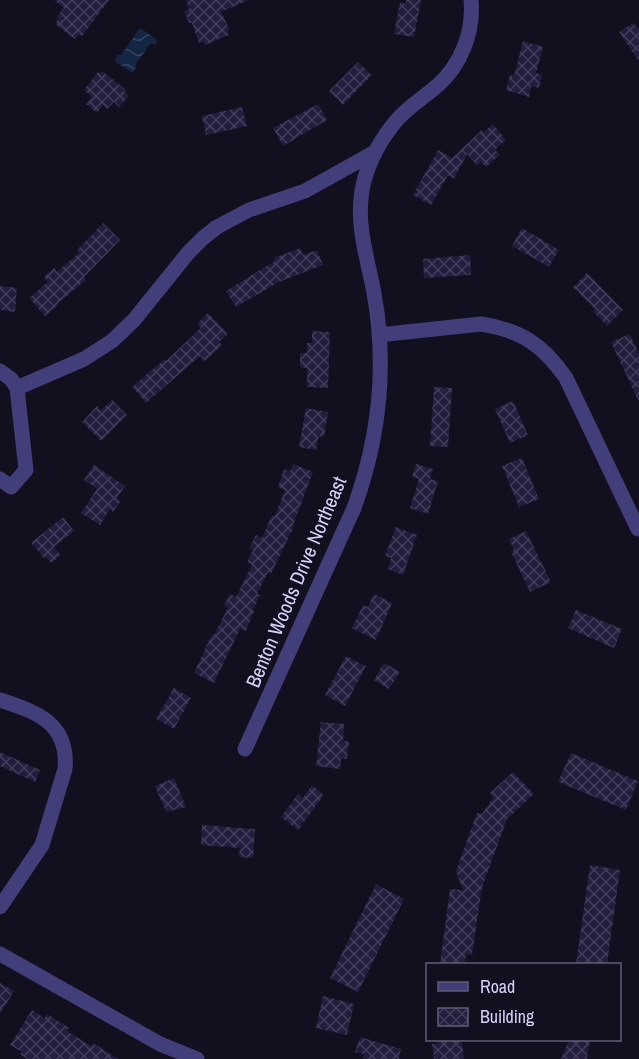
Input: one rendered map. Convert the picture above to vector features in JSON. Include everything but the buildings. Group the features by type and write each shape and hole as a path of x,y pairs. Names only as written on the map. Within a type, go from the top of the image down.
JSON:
{"street":[{"name":"Benton Woods Drive Northeast","path":"245,749 350,517 372,449 380,374 379,335 374,293 362,239 360,212 364,182 375,152 396,121 439,84 459,59 470,24 471,0"},
{"path":"17,388 84,359 112,341 134,320 188,253 218,227 249,210 305,191 375,152"},
{"path":"379,335 481,324 511,331 537,345 553,360 566,378 638,529"},
{"path":"0,371 11,379 17,388 26,470 11,487 0,478"},
{"path":"0,700 27,708 51,723 64,743 66,756 65,769 42,845 0,907"},
{"path":"0,954 160,1044 197,1059"}],"water":[{"path":"140,28 156,39 157,44 150,44 136,64 136,68 131,72 115,59 121,55"}]}
